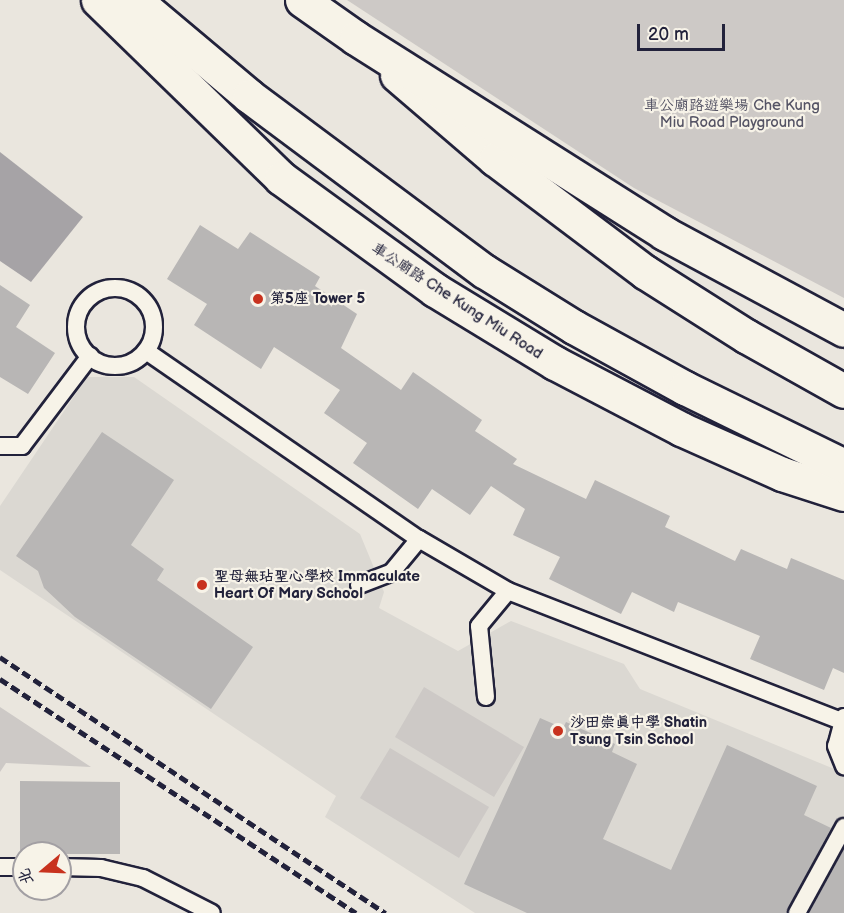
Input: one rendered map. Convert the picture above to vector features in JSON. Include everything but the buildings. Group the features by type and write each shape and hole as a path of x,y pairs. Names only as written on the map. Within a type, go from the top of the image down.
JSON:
{"main road":[{"name":"車公廟路 Che Kung Miu Road","path":"98,0 281,178 435,291 555,363 681,429 782,474 844,494"},
{"path":"135,0 249,96 434,235 574,327 732,412 844,466"},
{"path":"302,0 356,38 664,233 844,330"},
{"path":"356,38 424,100 588,232 688,300 844,391"}],"lane":[{"path":"112,288 124,289 146,303 154,327 146,351 125,365 100,363 90,356 77,334 76,321 89,298 112,288"},
{"path":"146,351 419,539 508,591 843,719 836,746 844,766"},
{"path":"0,446 22,446 90,356"},
{"path":"359,585 391,573 419,539"},
{"path":"486,697 479,626 508,591"},
{"path":"797,913 844,827"},
{"path":"72,867 101,868 142,878 212,913"}],"shaded area":[{"path":"0,152 83,217 31,282 0,261"},
{"path":"87,377 134,377 360,534 384,592 379,608 458,651 511,621 624,664 640,689 844,773 844,815 800,913 475,913 325,817 336,796 0,570 0,506"}],"green space":[{"name":"車公廟路遊樂場 Che Kung Miu Road Playground","path":"347,0 844,0 844,298 634,188"},
{"path":"424,687 524,747 494,797 395,737"},
{"path":"0,707 91,767 6,763 0,772"},
{"path":"390,748 489,807 459,858 360,798"}],"railway":[{"path":"0,657 386,913"},
{"path":"0,679 356,913"}],"place":[{"name":"第5座 Tower 5","path":"258,299"},
{"name":"聖母無玷聖心學校 Immaculate Heart Of Mary School","path":"202,585"},
{"name":"沙田崇真中學 Shatin Tsung Tsin School","path":"558,731"}]}
